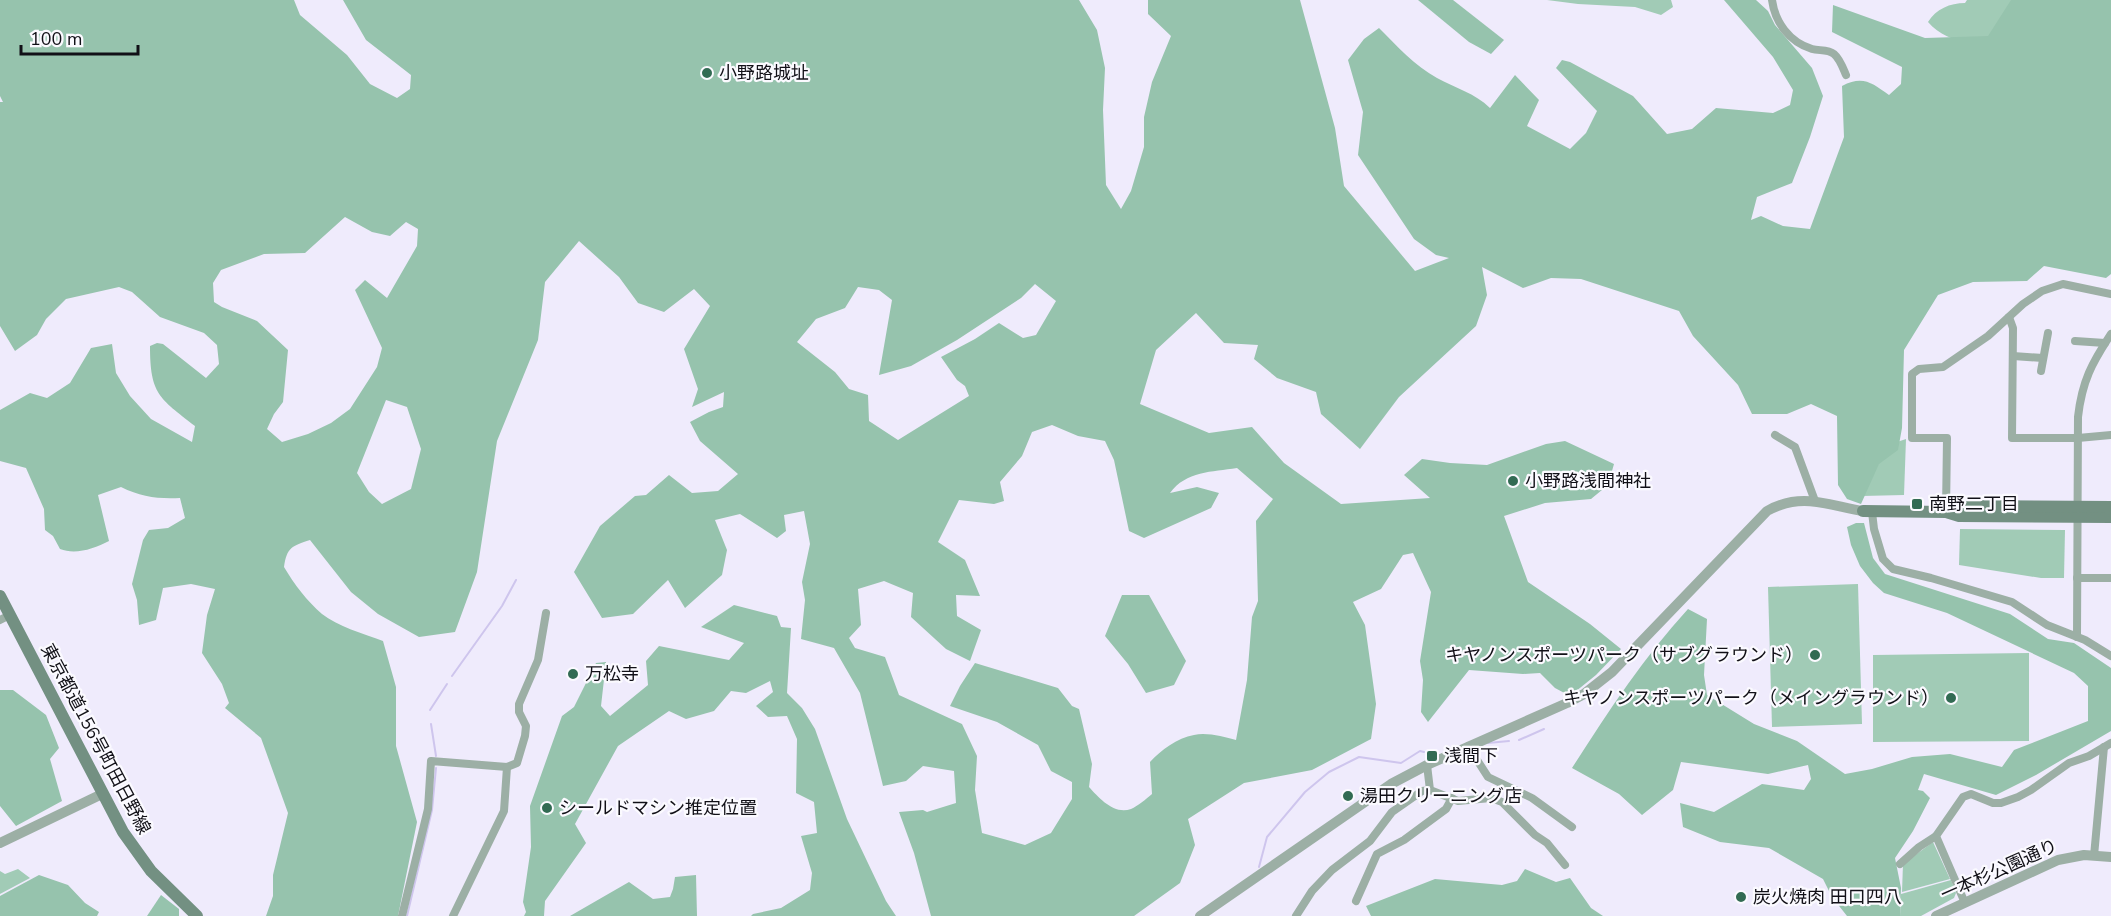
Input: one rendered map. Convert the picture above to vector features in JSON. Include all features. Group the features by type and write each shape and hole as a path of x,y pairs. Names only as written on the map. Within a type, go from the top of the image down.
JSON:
{"main road":[{"path":"1867,511 1946,512 1960,506 2078,512 2111,517"},
{"path":"2078,512 2111,507"},
{"name":"東京都道156号町田日野線","path":"0,596 5,617 123,832 151,871 196,916"}],"street":[{"path":"1772,0 1777,22 1805,46 1834,54 1846,75"},
{"path":"1946,512 1947,438 1912,438 1912,374 1918,369 1943,367 1988,336 2023,304 2042,291 2063,284 2111,294"},
{"path":"2009,317 2013,328 2012,438 2078,438 2111,435"},
{"path":"2041,371 2048,333"},
{"path":"2078,637 2078,417 2080,396 2087,373 2111,334"},
{"path":"2074,341 2105,343"},
{"path":"2013,356 2043,358"},
{"path":"1775,435 1795,447 1815,501"},
{"path":"1200,916 1391,784 1427,765 1584,693 1612,672 1767,511 1785,503 1815,501 1867,511 1883,559 1890,567 2012,602 2047,626 2078,637 2111,656"},
{"path":"2077,578 2110,575"},
{"path":"402,916 428,809 431,761 507,767 516,763 525,736 525,726 519,712 519,704 538,660 546,613"},
{"path":"1900,864 1936,836 1963,797 1971,794 1993,803 2001,803 2018,797 2069,763 2089,756 2108,745"},
{"path":"2094,856 2108,745"},
{"path":"1468,746 1488,777 1532,798 1572,827"},
{"path":"1427,765 1430,790"},
{"path":"453,916 504,811 507,767"},
{"path":"1296,916 1312,891 1332,870 1370,841 1392,812 1422,791 1430,790 1458,801 1491,798 1502,802 1546,843 1565,865"},
{"path":"0,843 102,794"},
{"path":"1356,901 1377,854 1404,840 1446,809 1452,798"},
{"path":"1936,836 1965,903"},
{"name":"一本杉公園通り","path":"1936,916 2058,860 2073,856 2111,857"}],"green space":[{"path":"0,0 294,0 300,15 347,55 370,84 397,98 410,89 411,75 366,40 343,0 1079,0 1097,30 1105,68 1103,110 1106,185 1121,209 1131,191 1144,147 1144,117 1152,82 1171,36 1148,14 1148,0 1300,0 1335,128 1344,186 1415,271 1449,258 1436,255 1414,239 1358,155 1363,112 1348,60 1364,39 1379,28 1421,68 1478,98 1490,108 1515,75 1539,100 1527,126 1570,149 1586,133 1597,111 1556,68 1562,60 1570,62 1633,96 1667,134 1692,129 1716,108 1773,113 1790,105 1793,90 1773,57 1724,0 1756,0 1768,11 1775,25 1812,68 1823,96 1792,183 1757,197 1751,220 1761,216 1783,226 1810,229 1844,137 1842,86 1862,81 1889,95 1901,84 1902,67 1832,32 1833,5 1925,38 1988,36 2011,0 2111,0 2111,274 2106,278 2044,266 2027,281 1973,282 1938,295 1904,350 1902,428 1898,450 1879,464 1861,504 1847,499 1838,485 1837,416 1811,404 1787,414 1752,414 1738,385 1693,336 1679,311 1581,279 1551,278 1523,288 1482,267 1487,295 1476,326 1399,397 1360,449 1321,414 1316,392 1277,378 1254,359 1258,345 1224,343 1196,313 1156,350 1140,404 1209,433 1252,427 1284,463 1341,504 1430,498 1404,475 1422,459 1487,465 1546,444 1565,441 1614,464 1608,485 1591,499 1545,503 1504,516 1528,582 1590,624 1621,649 1596,675 1570,696 1555,688 1540,673 1469,670 1428,722 1421,712 1423,680 1420,661 1431,592 1413,553 1403,555 1381,589 1353,602 1365,625 1376,704 1371,739 1312,770 1244,783 1188,819 1195,845 1180,883 1134,916 931,916 914,853 899,812 923,810 927,812 956,803 954,771 923,766 906,781 883,786 860,693 834,648 801,639 805,600 802,582 810,544 804,511 784,515 786,531 777,538 740,514 715,520 727,550 722,575 685,608 668,580 633,614 602,618 574,572 600,526 635,496 646,495 669,475 692,493 718,491 738,474 700,441 690,422 723,407 724,392 692,407 698,389 684,349 710,306 694,289 664,312 638,303 619,277 579,241 545,282 538,340 497,441 477,572 455,632 419,637 378,614 351,592 310,540 291,548 287,555 284,567 301,592 322,614 343,626 383,641 396,687 396,746 417,822 398,916 266,916 273,896 273,875 288,813 261,738 225,708 229,703 222,684 202,653 207,615 215,589 191,584 163,588 156,620 139,625 137,600 132,584 143,540 149,530 168,528 185,518 180,498 150,497 121,487 98,495 109,541 84,550 66,551 60,549 53,536 45,530 44,509 26,468 0,461 0,410 30,393 47,398 70,383 91,348 112,344 116,373 130,396 151,419 192,442 195,426 165,401 155,385 150,362 150,346 157,343 163,344 206,378 219,364 217,345 204,333 160,317 132,292 119,287 66,299 46,319 37,335 15,351 0,326 0,102 3,102 0,96","holes":["345,217 372,232 390,236 406,222 418,229 417,246 387,298 365,280 355,290 382,348 377,367 350,409 331,423 308,434 282,442 267,429 283,402 288,350 257,321 214,302 213,283 221,270 264,254 305,253","1035,284 1056,301 1036,335 1023,338 999,323 941,357 957,380 965,386 969,396 898,440 869,421 868,395 849,389 835,372 797,342 816,319 845,308 858,287 879,290 892,300 879,375 911,366 957,340 1021,298","386,400 407,407 421,449 411,489 382,504 369,492 357,473","1052,425 1078,436 1105,441 1114,460 1129,531 1144,538 1211,508 1219,493 1197,487 1170,493 1176,486 1192,476 1237,468 1273,499 1256,521 1258,601 1252,617 1247,680 1236,740 1199,734 1170,745 1150,762 1152,794 1134,808 1125,810 1113,808 1089,787 1092,764 1079,709 1072,706 1058,688 975,663 950,706 997,722 1038,745 1051,771 1072,782 1072,799 1051,833 1025,845 982,833 975,790 977,756 962,724 899,695 885,657 855,648 849,638 861,625 858,589 884,581 913,593 911,617 946,649 970,661 981,630 957,616 956,595 980,596 965,560 938,542 959,500 994,504 1004,501 1000,482 1022,456 1032,432"]},
{"path":"1418,0 1453,0 1504,40 1491,54 1469,42"},
{"path":"1547,0 1671,0 1673,7 1661,15 1635,7"},
{"path":"1967,0 2029,0 2017,48 1981,45 1958,40 1937,30 1928,22 1944,8 1965,3"},
{"path":"1906,439 1904,495 1862,496 1888,445"},
{"path":"1856,523 1864,523 1873,558 1885,574 2010,614 2048,639 2074,643 2111,668 2111,731 2036,775 1996,795 1924,774 1918,790 1923,791 1930,798 1913,831 1895,858 1901,888 1900,916 1847,916 1832,897 1823,879 1769,848 1720,842 1683,827 1680,803 1714,812 1762,784 1804,790 1811,779 1808,765 1768,774 1681,762 1673,790 1642,815 1619,794 1572,768 1641,666 1688,609 1707,619 1704,675 1707,695 1754,724 1797,741 1845,774 1912,757 1950,754 2002,767 2014,750 2088,721 2088,686 2074,673 1947,613 1884,593 1860,566 1851,545 1847,527"},
{"path":"1960,529 2065,530 2064,578 2041,578 1959,565"},
{"name":"キヤノンスポーツパーク（サブグラウンド）","path":"1858,584 1862,724 1772,727 1768,587"},
{"path":"1122,595 1149,595 1186,661 1174,685 1146,693 1128,664 1105,636"},
{"path":"734,605 777,616 781,627 791,628 787,693 802,708 815,729 847,819 886,901 896,916 751,916 781,908 810,890 812,873 801,836 817,833 814,802 796,793 797,739 787,716 768,717 756,706 773,692 770,681 746,693 731,691 714,711 686,719 669,711 618,746 575,824 586,843 545,901 544,916 524,916 526,912 523,902 531,847 530,806 562,716 574,707 596,663 606,662 601,706 610,716 648,685 646,661 659,646 729,660 744,643 701,627"},
{"name":"キヤノンスポーツパーク（メイングラウンド）","path":"2029,653 2029,741 1873,742 1873,655"},
{"path":"0,690 13,690 46,715 59,748 50,759 62,801 16,826 0,806"},
{"path":"1933,842 1950,879 1902,892 1903,864"},
{"path":"18,869 30,878 0,894 0,871 5,874"},
{"path":"1525,869 1556,882 1570,878 1591,908 1603,916 1371,916 1366,906 1435,879 1502,885 1517,881"},
{"path":"39,875 68,885 85,903 99,912 97,916 0,916 0,896"},
{"path":"696,875 697,916 570,916 629,882 653,899 670,897 675,877"},
{"path":"1951,880 1956,893 1954,898 1921,916 1900,916 1901,894"},
{"path":"161,895 179,909 179,916 147,916"}],"waterway":[{"path":"452,676 502,606 516,580"},
{"path":"430,710 447,684"},
{"path":"431,724 436,756"},
{"path":"1519,740 1544,729"},
{"path":"1488,743 1509,741"},
{"path":"1259,867 1267,837 1305,792 1329,772 1359,757 1401,763 1420,751 1424,752"},
{"path":"407,916 432,810 436,768"}],"place":[{"name":"小野路城址","path":"707,73"},
{"name":"小野路浅間神社","path":"1513,481"},
{"name":"南野二丁目","path":"1917,504"},
{"name":"キヤノンスポーツパーク（サブグラウンド）","path":"1815,655"},
{"name":"万松寺","path":"573,674"},
{"name":"キヤノンスポーツパーク（メイングラウンド）","path":"1951,698"},
{"name":"浅間下","path":"1432,756"},
{"name":"湯田クリーニング店","path":"1348,796"},
{"name":"シールドマシン推定位置","path":"547,808"},
{"name":"炭火焼肉 田口四八","path":"1741,897"}]}
